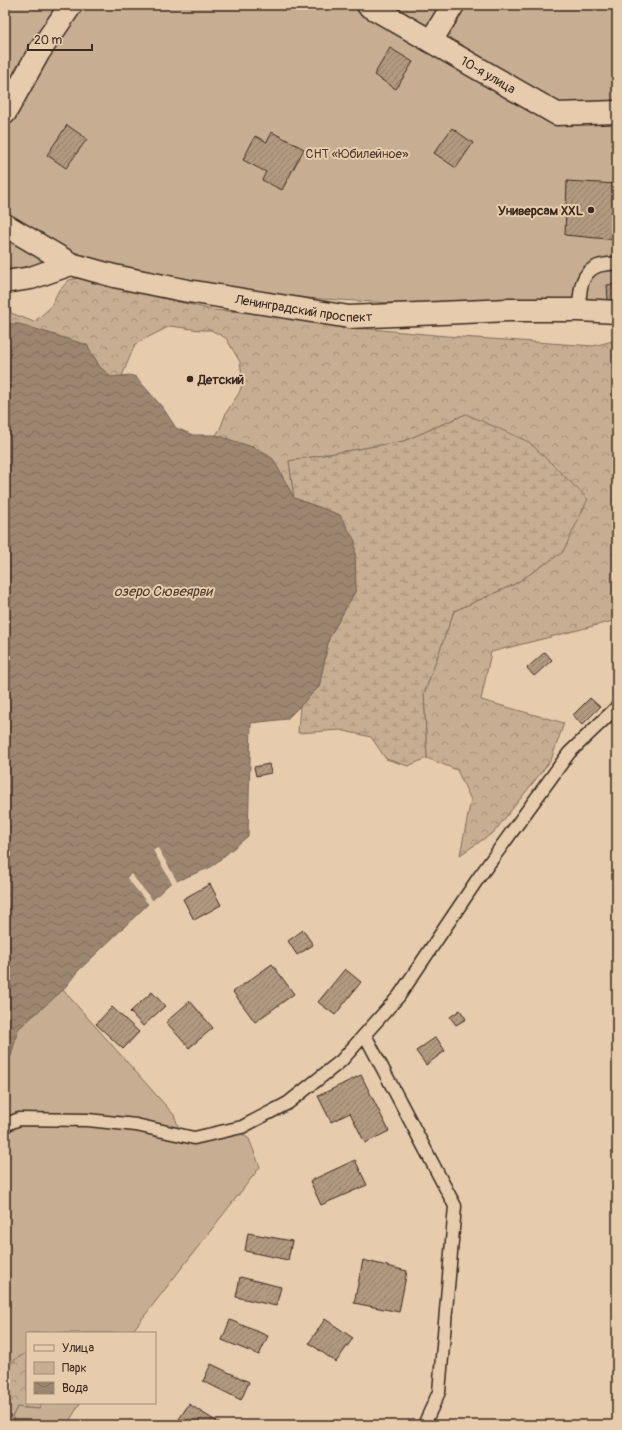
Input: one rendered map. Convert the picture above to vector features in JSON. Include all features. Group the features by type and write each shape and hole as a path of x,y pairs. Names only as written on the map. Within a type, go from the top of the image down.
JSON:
{"street":[{"path":"5,113 12,86 39,52 71,5"},
{"name":"10-я улица","path":"368,5 557,114 617,112"},
{"path":"431,41 453,5"},
{"name":"Ленинградский проспект","path":"5,225 71,264 114,276 188,291 349,317 509,310 579,310 617,312"},
{"path":"5,282 31,278 71,264"}],"lane":[{"path":"579,310 581,286 585,274 598,266 617,263"},
{"path":"5,1124 18,1119 88,1120 136,1125 194,1138 242,1127 288,1103 341,1061 399,996 476,880 569,752 617,707"},
{"path":"365,1035 455,1206 439,1392 424,1425"}],"green space":[{"name":"СНТ «Юбилейное»","path":"5,5 617,5 617,312 509,310 188,291 71,264 5,279"},
{"path":"79,278 213,310 275,314 349,327 446,336 593,346 617,340 617,620 491,652 481,700 564,723 551,760 494,832 460,855 471,800 457,770 427,758 424,694 454,611 515,584 466,414 404,441 289,461 294,498 273,459 258,449 216,435 226,413 239,393 243,382 240,362 226,338 211,330 170,326 135,344 122,376 111,377 100,367 87,345 19,324 5,324 5,298 10,304 11,313 34,322 50,308 58,292 69,280"},
{"path":"466,414 529,442 588,499 563,552 515,584 454,611 424,694 427,758 408,766 386,759 371,737 340,730 298,733 300,705 319,687 329,638 356,590 340,515 294,498 289,461 404,441"},
{"path":"63,990 174,1115 179,1128 195,1134 230,1125 249,1139 260,1167 132,1332 26,1332 26,1353 5,1366 5,1059 11,1056 18,1029"},
{"path":"26,1353 26,1404 42,1404 39,1409 17,1407 12,1417 17,1425 5,1425 5,1366"},
{"path":"42,1404 79,1404 67,1425 17,1425 12,1417 17,1407 39,1409"}],"water":[{"name":"озеро Сювеярви","path":"5,324 19,324 87,345 100,367 111,377 130,375 136,377 163,408 176,428 193,435 216,435 258,449 273,459 294,498 340,515 355,541 356,590 329,638 319,687 287,719 251,723 248,836 211,867 169,884 77,972 63,990 18,1029 11,1056 5,1059"}],"pier":[{"path":"158,848 178,883 173,885 153,850"},
{"path":"131,874 154,902 150,906 127,878"}],"building":[{"path":"390,48 413,62 396,89 374,75"},
{"path":"67,125 87,139 66,168 47,155"},
{"path":"452,128 473,143 456,168 434,153"},
{"path":"272,132 304,149 282,190 262,180 266,172 243,160 255,136 267,142"},
{"name":"Универсам XXL","path":"567,181 617,184 617,240 565,235"},
{"path":"617,284 617,300 608,300 607,285"},
{"path":"545,652 552,660 534,676 527,668"},
{"path":"590,698 600,707 582,725 573,715"},
{"path":"269,764 271,773 256,776 254,767"},
{"path":"210,884 221,905 194,920 183,899"},
{"path":"303,930 313,945 297,955 288,941"},
{"path":"272,964 294,994 255,1022 233,992"},
{"path":"345,969 361,982 335,1015 318,1002"},
{"path":"152,992 165,1006 143,1026 130,1012"},
{"path":"190,1001 213,1028 189,1048 166,1022"},
{"path":"112,1007 139,1032 123,1049 96,1024"},
{"path":"460,1010 466,1019 456,1025 450,1017"},
{"path":"436,1037 445,1051 426,1065 416,1051"},
{"path":"361,1075 389,1131 365,1143 350,1113 331,1122 318,1096"},
{"path":"355,1160 367,1185 321,1205 310,1181"},
{"path":"248,1233 292,1241 288,1260 245,1251"},
{"path":"363,1260 407,1271 399,1312 354,1303"},
{"path":"240,1277 281,1287 276,1306 236,1297"},
{"path":"325,1319 353,1338 336,1362 309,1343"},
{"path":"230,1320 268,1336 259,1355 222,1340"},
{"path":"211,1364 249,1382 241,1400 203,1381"},
{"path":"189,1404 222,1425 189,1425 179,1419"}],"place":[{"name":"Универсам XXL","path":"591,210"},
{"name":"Детский","path":"190,379"}]}
